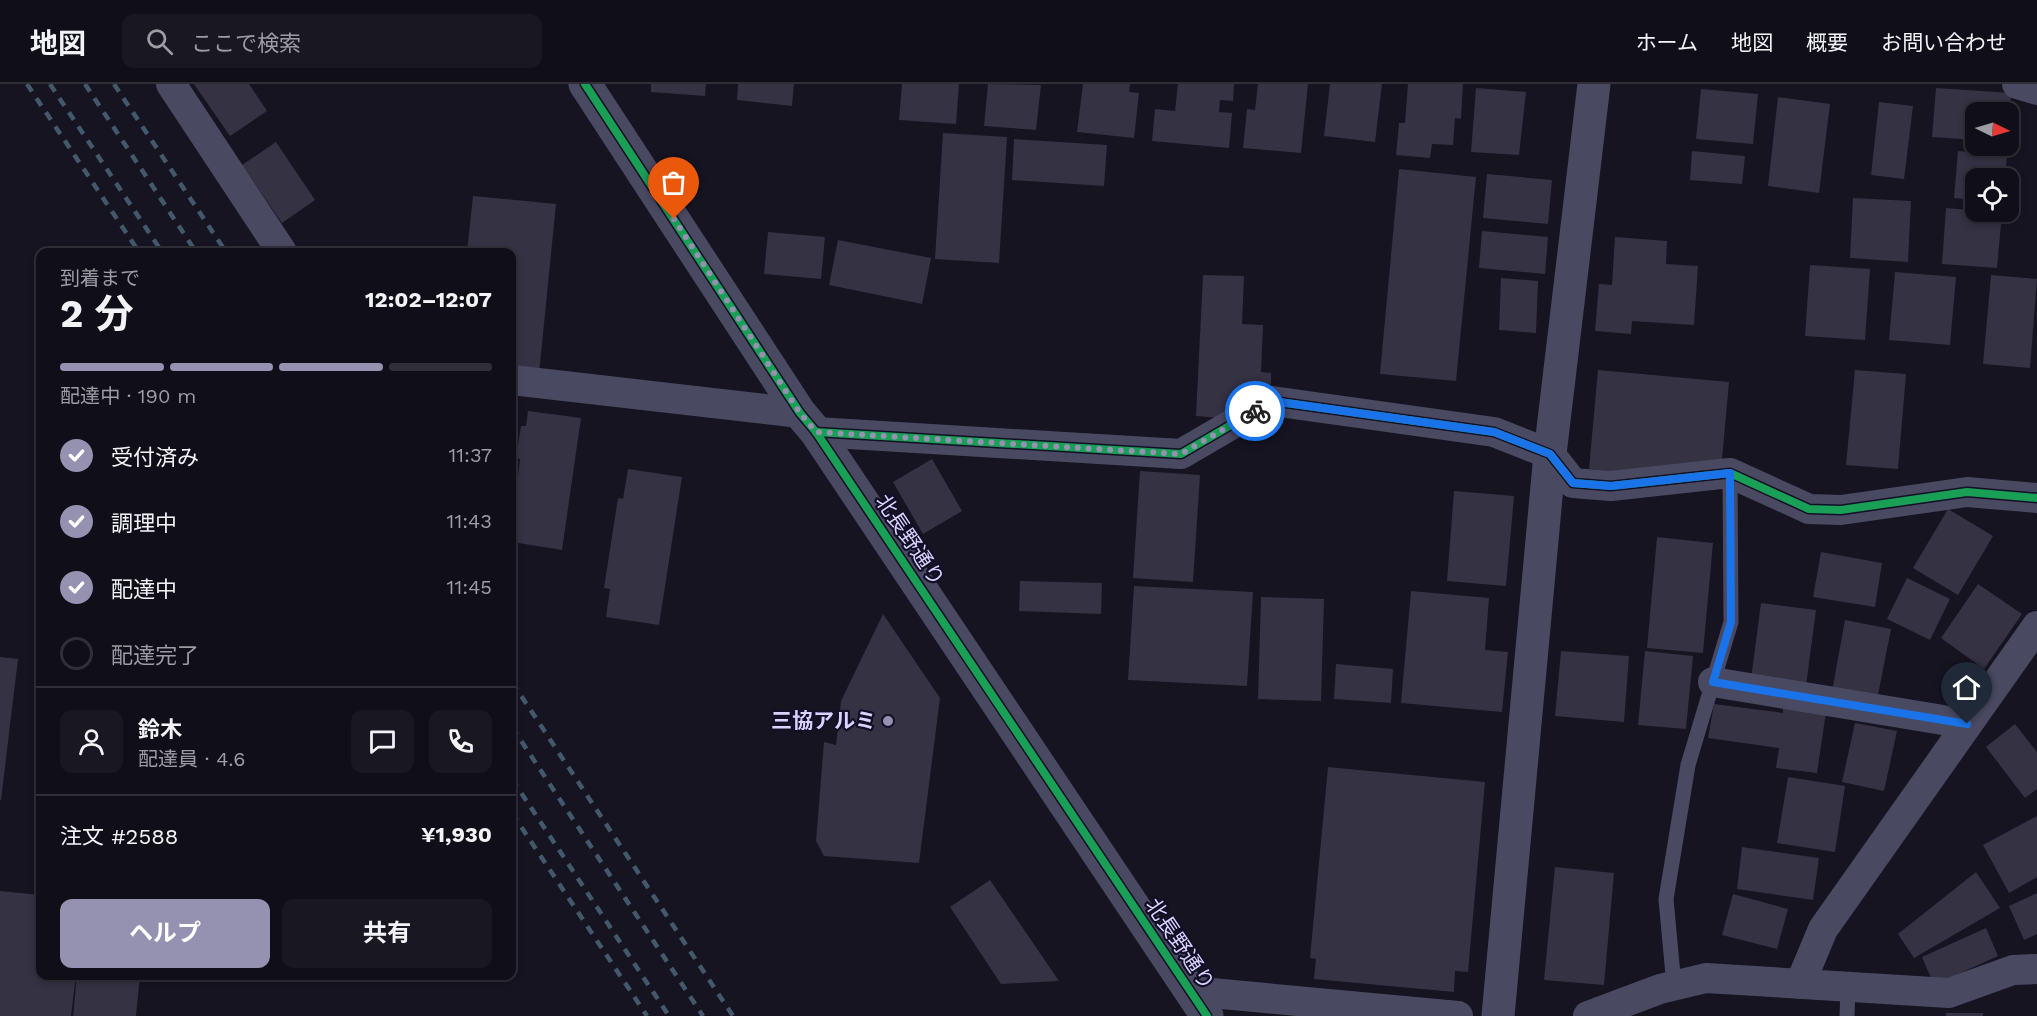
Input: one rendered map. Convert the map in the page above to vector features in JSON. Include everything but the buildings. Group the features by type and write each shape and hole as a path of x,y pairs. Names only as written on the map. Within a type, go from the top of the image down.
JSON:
{"street":[{"path":"171,84 279,248"},
{"name":"北長野通り","path":"585,84 808,423 1198,1004"},
{"path":"1498,1016 1550,454 1594,84"},
{"path":"2017,84 2037,90"},
{"path":"516,381 808,423 1181,454 1272,401 1494,432 1550,454 1573,483 1611,486 1730,473 1809,509 1841,510 1967,492 2037,498"},
{"path":"1800,984 1822,928 2037,626"},
{"path":"1713,682 1967,724"},
{"path":"1588,1016 1674,986 1706,978 1800,984 1847,1002 1949,993 2029,965"},
{"path":"1198,1004 1458,1016"}],"lane":[{"path":"1674,986 1666,899 1688,765 1731,622 1730,473"}],"railway":[{"path":"27,84 136,248"},
{"path":"50,84 159,248"},
{"path":"85,84 193,248"},
{"path":"114,84 223,248"},
{"path":"516,688 733,1016"},
{"path":"516,733 703,1016"},
{"path":"516,785 669,1016"},
{"path":"516,819 647,1016"}],"cycle path":[{"path":"585,84 800,413 816,432 1207,1016"},
{"path":"816,432 1181,454 1272,401 1494,432 1550,454 1573,483 1611,486 1730,473 1809,509 1841,510 1967,492 2037,498"}],"way so far":[{"path":"674,219 800,413 816,432 1181,454 1255,411"}],"place":[{"name":"三協アルミ","path":"888,721"}],"route":[{"path":"1255,411 1272,401 1494,432 1550,454 1573,483 1611,486 1730,473 1731,622 1713,682 1967,724"}]}
